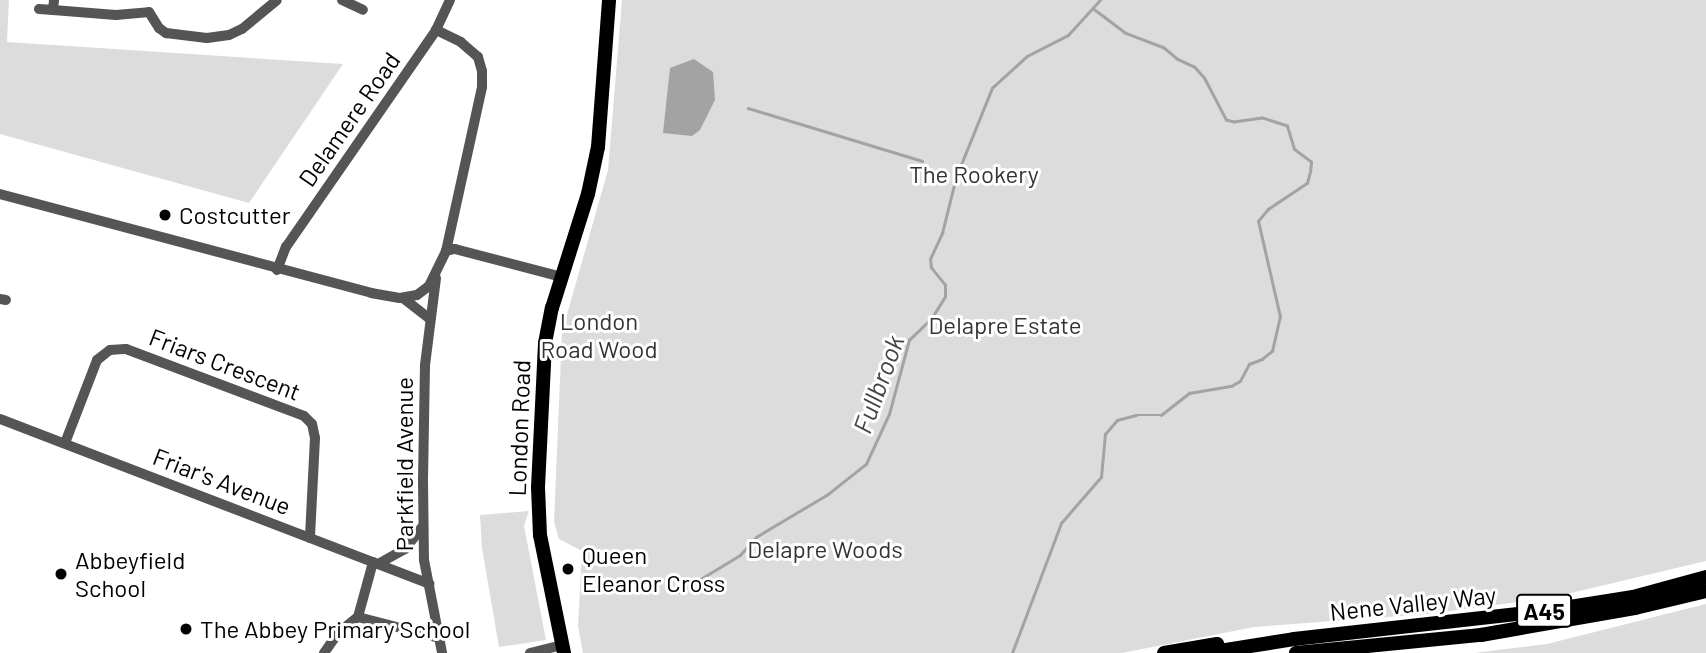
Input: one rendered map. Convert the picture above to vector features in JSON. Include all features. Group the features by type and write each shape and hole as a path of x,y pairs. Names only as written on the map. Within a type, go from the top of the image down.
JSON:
{"highway":[{"name":"London Road","path":"564,649 540,535 538,486 545,343 588,194 598,147 609,0"},
{"name":"Nene Valley Way","path":"1207,653 1281,641 1379,631 1633,597 1706,577"},
{"name":"Nene Valley Way","path":"1302,652 1481,635 1635,608 1706,591"},
{"path":"1164,653 1296,632 1379,631"}],"street":[{"path":"149,0 149,12 159,28 166,33 218,37 229,35 254,22 277,0"},
{"path":"342,0 363,10"},
{"name":"Delamere Road","path":"277,270 286,247 436,30 450,0"},
{"path":"38,9 54,5 116,15 149,12"},
{"path":"403,298 423,292 446,251 482,88 482,71 478,57 461,42 436,30"},
{"path":"0,194 277,270 403,298 430,319"},
{"path":"446,251 455,249 562,277"},
{"name":"Parkfield Avenue","path":"434,275 436,278 425,365 424,525 429,584 442,653"},
{"name":"Friars Crescent","path":"65,443 97,360 110,350 127,349 292,411 304,416 312,424 315,438 310,538"},
{"name":"Friar's Avenue","path":"0,419 429,584"},
{"path":"324,653 338,633 358,617 376,563 405,549 424,525"},
{"path":"358,617 439,638"},
{"path":"530,653 564,649"}],"green space":[{"path":"0,0 9,0 7,42 343,64 249,203 0,134"},
{"name":"Delapre Estate","path":"622,0 1706,0 1706,561 1550,598 1427,614 1254,627 1122,653 583,653 578,626 582,551 559,539 554,522 562,332 608,170"},
{"path":"529,511 524,526 546,640 499,647 482,548 480,515"},
{"path":"1706,604 1706,653 1474,653 1547,644"}],"shaded area":[{"path":"694,59 713,72 715,100 700,130 692,136 663,133 670,68"}],"waterway":[{"name":"Fullbrook","path":"679,592 740,555 756,537 828,494 866,464 889,414 909,340 931,319 945,297 945,285 931,268 930,259 942,233 956,177 992,88 1027,56 1068,35 1100,0"},
{"path":"1012,653 1061,523 1101,477 1105,434 1117,420 1136,415 1161,415 1189,393 1231,386 1240,381 1249,364 1272,351 1280,317 1258,221 1268,209 1307,183 1310,172 1311,162 1294,149 1287,126 1262,118 1234,122 1226,120 1204,78 1194,67 1177,59 1164,48 1125,33 1094,10"},
{"path":"748,108 922,161"}],"place":[{"name":"Costcutter","path":"165,215"},
{"name":"Queen Eleanor Cross","path":"568,569"},
{"name":"Abbeyfield School","path":"61,574"},
{"name":"The Abbey Primary School","path":"186,629"}],"park label":[{"name":"The Rookery","path":"974,174"},
{"name":"London Road Wood","path":"599,335"},
{"name":"Delapre Woods","path":"825,549"}]}
